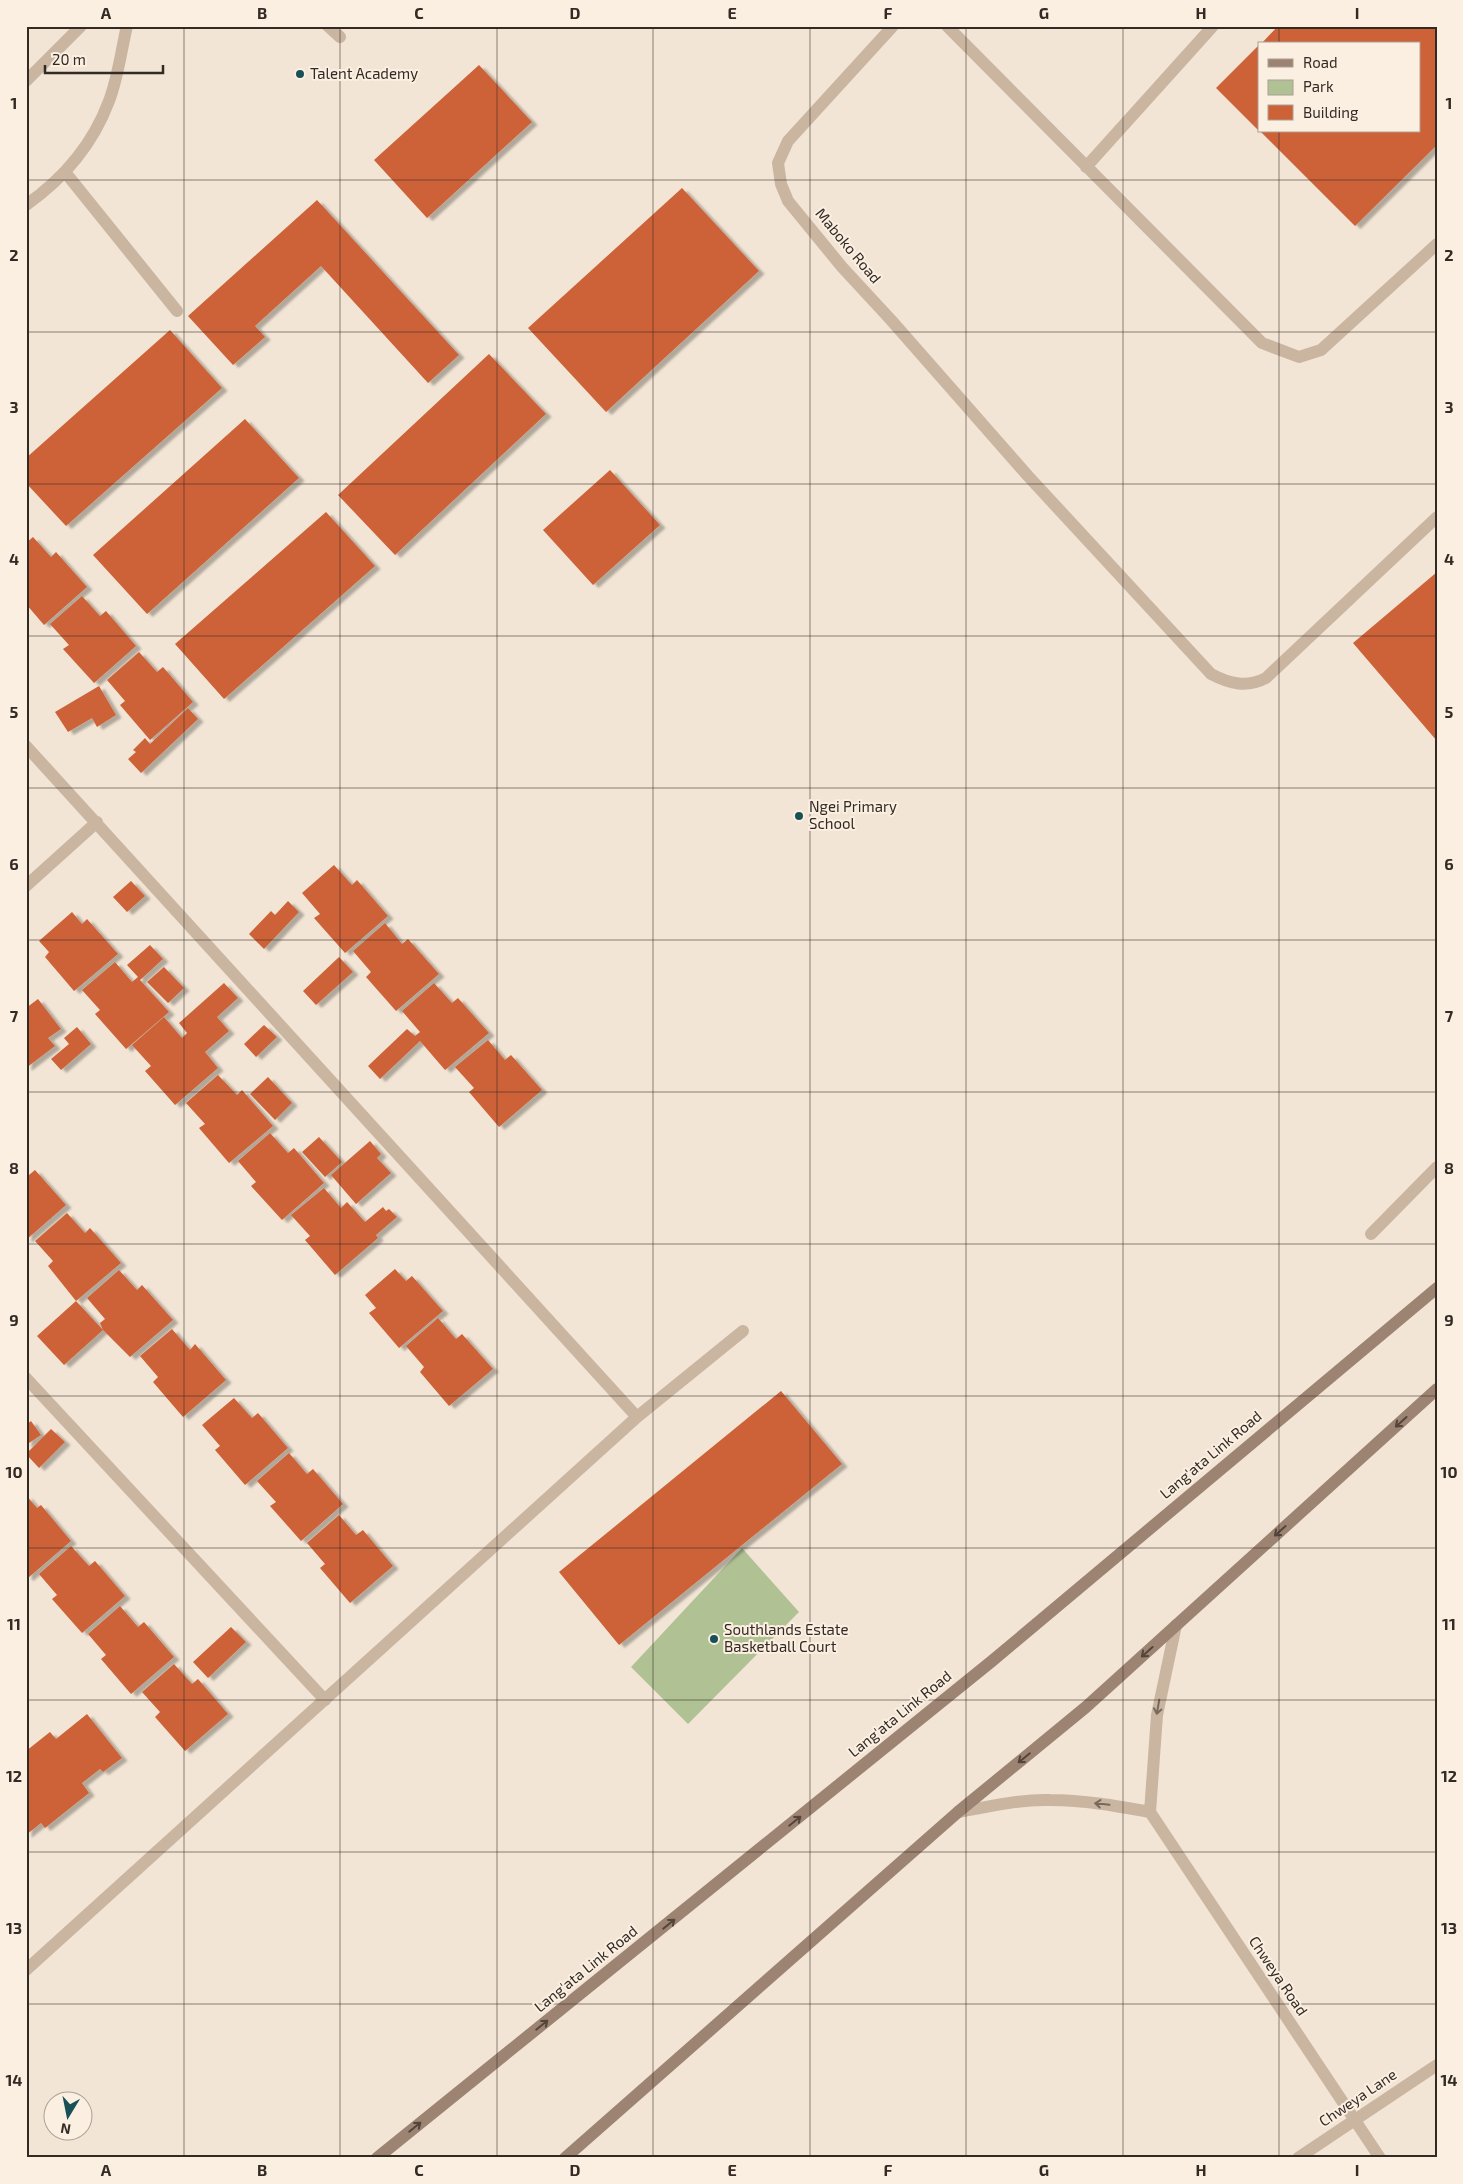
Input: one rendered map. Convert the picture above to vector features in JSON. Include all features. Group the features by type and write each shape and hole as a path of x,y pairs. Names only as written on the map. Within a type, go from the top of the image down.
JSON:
{"main road":[{"name":"Lang'ata Link Road","path":"378,2158 992,1661 1437,1288"},
{"path":"564,2158 958,1812 1086,1707 1437,1389"}],"street":[{"path":"26,81 81,26"},
{"path":"26,205 50,188 84,150 109,101 127,26"},
{"path":"328,26 340,37"},
{"name":"Maboko Road","path":"893,26 788,141 778,163 781,184 788,201 842,267 1028,476 1211,674 1225,681 1242,684 1256,684 1266,678 1437,517"},
{"path":"948,26 1262,343 1299,357 1322,350 1437,244"},
{"path":"1086,167 1213,26"},
{"path":"64,172 177,311"},
{"path":"26,746 98,822 638,1417"},
{"path":"26,886 98,822"},
{"path":"1371,1234 1437,1168"},
{"path":"26,1970 638,1417 743,1331"},
{"path":"26,1378 325,1700"},
{"path":"958,1812 1019,1802 1049,1800 1115,1805 1150,1812 1157,1715 1176,1626"},
{"name":"Chweya Road","path":"1150,1812 1380,2158"},
{"name":"Chweya Lane","path":"1298,2158 1437,2065"}],"green space":[{"name":"Southlands Estate Basketball Court","path":"742,1548 799,1612 688,1724 631,1667"}],"building":[{"path":"1278,26 1437,26 1437,145 1355,226 1261,132 1420,132 1420,42 1263,42"},
{"path":"1258,46 1258,130 1216,88"},
{"path":"479,65 532,122 427,218 374,160"},
{"path":"682,188 759,271 606,412 528,328"},
{"path":"317,200 459,355 428,383 321,266 255,326 265,337 233,365 188,316"},
{"path":"170,330 222,388 66,526 26,483 26,458"},
{"path":"489,354 546,414 395,555 338,495"},
{"path":"245,419 299,478 147,614 93,555"},
{"path":"610,470 660,525 593,585 543,530"},
{"path":"326,512 375,566 224,699 175,644"},
{"path":"33,537 51,557 56,552 87,587 44,625 26,604 26,543"},
{"path":"1437,572 1437,741 1353,643"},
{"path":"82,596 100,616 106,611 136,646 94,683 63,649 69,645 50,624"},
{"path":"139,652 157,672 163,667 193,702 150,740 120,705 125,701 107,680"},
{"path":"99,686 116,715 97,727 92,718 68,732 55,712"},
{"path":"188,708 198,719 141,773 128,759 136,752 133,750 145,738 150,744"},
{"path":"334,865 352,885 357,880 388,916 345,953 314,918 320,914 302,893"},
{"path":"131,881 145,896 127,912 113,897"},
{"path":"288,901 299,912 264,949 249,934 271,911 275,915"},
{"path":"72,912 82,924 87,919 118,954 74,991 45,957 49,952 39,941"},
{"path":"385,923 402,944 408,939 439,974 396,1011 366,977 371,972 353,951"},
{"path":"150,945 163,959 140,980 169,1012 126,1049 95,1014 100,1010 82,990 115,962 132,982 138,977 127,965"},
{"path":"339,957 353,972 316,1005 303,991"},
{"path":"164,967 184,988 168,1003 147,982"},
{"path":"224,983 238,998 217,1017 229,1031 205,1052 218,1068 175,1105 145,1071 151,1066 132,1045 164,1017 182,1038 187,1033 179,1023"},
{"path":"434,983 452,1003 458,998 489,1033 445,1070 420,1041 380,1079 368,1066 407,1029 415,1036 420,1032 402,1011"},
{"path":"38,999 61,1029 48,1038 55,1046 26,1068 26,1008"},
{"path":"264,1025 277,1037 256,1057 244,1044"},
{"path":"77,1027 91,1044 61,1070 51,1059 69,1044 64,1038"},
{"path":"488,1040 505,1060 511,1055 542,1090 499,1127 469,1092 474,1088 455,1067"},
{"path":"218,1075 237,1095 242,1090 273,1126 229,1163 199,1128 205,1124 186,1103"},
{"path":"268,1077 292,1103 275,1120 250,1094"},
{"path":"270,1133 288,1153 294,1148 324,1183 282,1220 251,1186 256,1182 238,1161"},
{"path":"319,1137 342,1162 325,1177 302,1152"},
{"path":"370,1141 381,1154 377,1158 391,1173 356,1204 331,1175"},
{"path":"35,1170 66,1205 26,1240 26,1172 29,1175"},
{"path":"324,1188 341,1208 347,1202 365,1222 383,1207 386,1211 389,1209 397,1217 376,1235 378,1238 335,1275 305,1240 310,1236 291,1215"},
{"path":"67,1213 85,1233 90,1228 121,1263 76,1301 48,1266 53,1261 35,1241"},
{"path":"395,1269 406,1281 412,1276 443,1311 399,1348 369,1313 376,1308 365,1295"},
{"path":"119,1270 137,1290 142,1285 173,1320 130,1357 103,1330 100,1323 105,1319 87,1298"},
{"path":"76,1301 103,1330 64,1365 37,1336"},
{"path":"438,1318 456,1339 462,1334 493,1369 449,1406 420,1372 424,1367 406,1346"},
{"path":"172,1329 190,1350 195,1344 226,1380 183,1417 153,1382 158,1377 140,1356"},
{"path":"781,1391 842,1464 619,1645 559,1572"},
{"path":"234,1398 252,1418 258,1413 288,1448 245,1485 215,1450 220,1446 202,1425"},
{"path":"31,1421 41,1435 26,1445 26,1425"},
{"path":"51,1429 65,1442 39,1468 26,1454"},
{"path":"289,1453 307,1474 313,1469 343,1504 301,1541 270,1506 276,1502 257,1481"},
{"path":"26,1495 37,1508 41,1505 71,1541 28,1578 26,1576"},
{"path":"339,1515 356,1535 363,1530 393,1566 350,1603 320,1568 325,1564 307,1543"},
{"path":"71,1546 89,1566 95,1561 125,1596 82,1633 52,1599 57,1595 39,1574"},
{"path":"120,1606 138,1627 144,1622 174,1657 131,1694 101,1659 106,1655 88,1634"},
{"path":"231,1627 246,1642 208,1678 193,1662"},
{"path":"174,1664 192,1684 198,1679 228,1714 185,1751 155,1717 160,1712 142,1692"},
{"path":"87,1714 122,1758 103,1772 100,1769 82,1783 89,1793 45,1828 41,1823 26,1835 26,1751 50,1732 56,1739"}],"place":[{"name":"Talent Academy","path":"300,74"},
{"name":"Ngei Primary School","path":"799,816"},
{"name":"Southlands Estate Basketball Court","path":"714,1639"}]}
